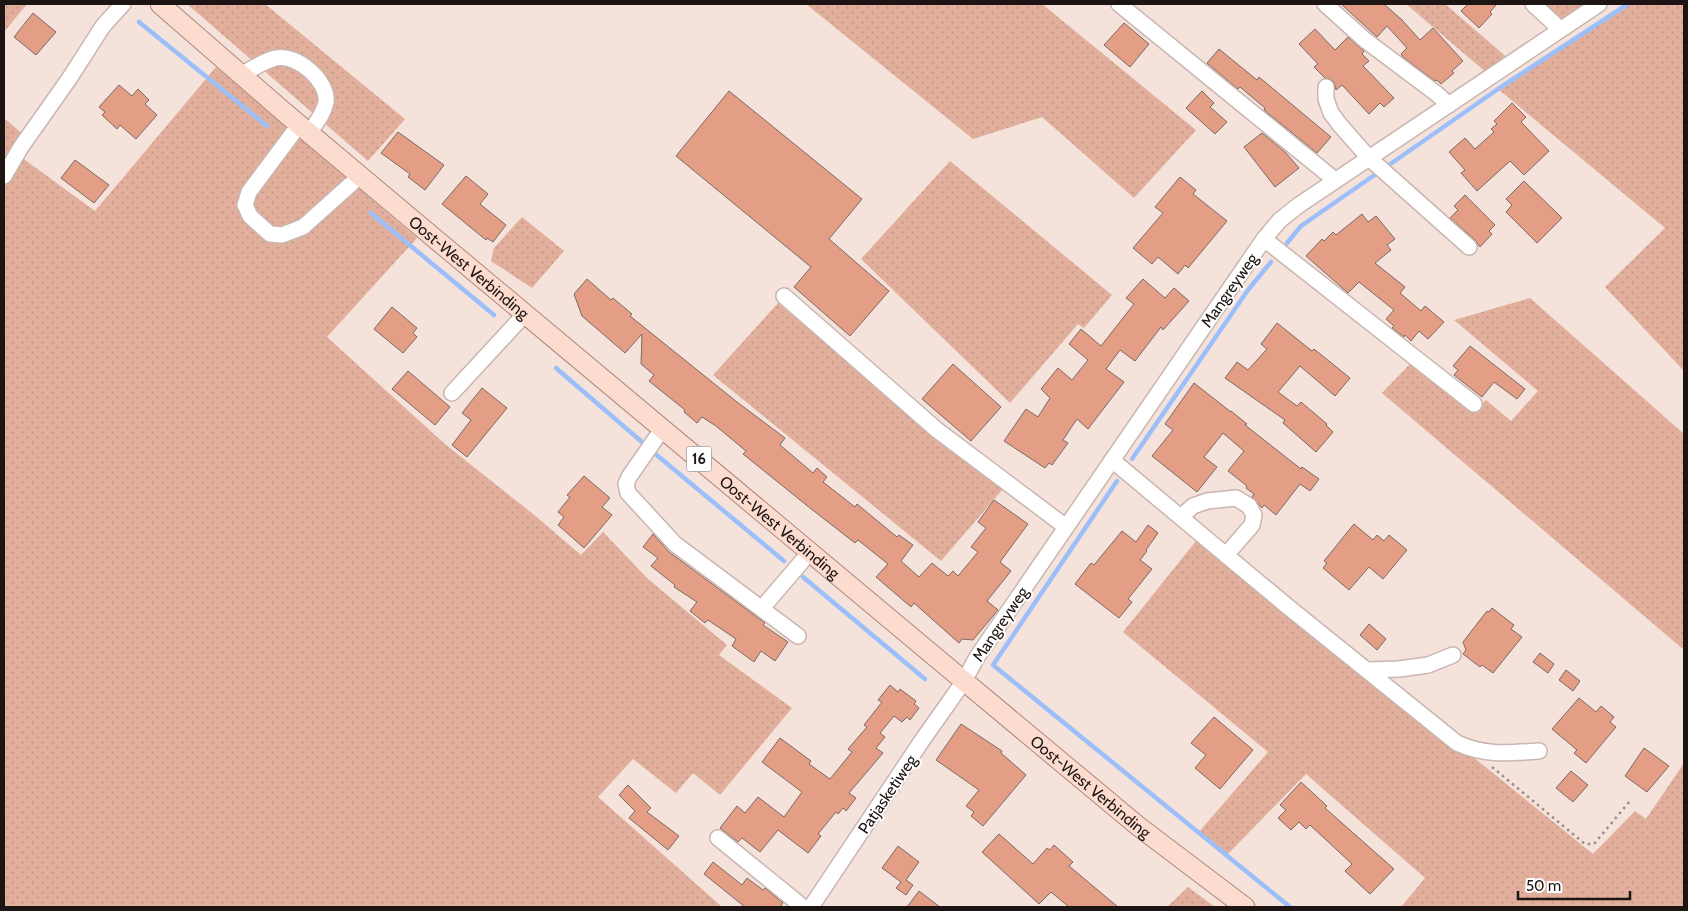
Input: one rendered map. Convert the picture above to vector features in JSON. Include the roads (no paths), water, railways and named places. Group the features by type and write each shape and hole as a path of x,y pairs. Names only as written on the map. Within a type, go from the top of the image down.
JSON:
{"main road":[{"name":"Oost-West Verbinding","path":"160,4 304,129 1138,826 1245,907"}],"street":[{"path":"4,176 103,26 123,4"},
{"path":"1119,4 1336,180"},
{"path":"1324,4 1365,40 1449,105"},
{"path":"1533,4 1560,29"},
{"name":"Mangreyweg","path":"964,681 977,657 1066,526 1264,239 1280,220 1299,205 1599,4"},
{"path":"241,75 276,58 287,58 297,61 307,69 321,83 326,93 324,110 304,129 249,192 246,205 250,216 270,234 282,235 303,228 360,176"},
{"path":"1326,87 1326,99 1340,125 1370,158 1469,247"},
{"path":"1264,239 1474,404"},
{"path":"784,296 937,430 1066,526"},
{"path":"452,393 525,314"},
{"path":"663,428 629,477 626,484 628,493 675,544 798,636"},
{"path":"1112,460 1457,743 1470,749 1492,754 1539,751"},
{"path":"1181,517 1193,506 1225,498 1236,498 1249,506 1254,515 1252,526 1226,555"},
{"path":"762,608 810,552"},
{"path":"1368,670 1399,669 1428,664 1453,655"},
{"name":"Patjasketiweg","path":"811,907 964,681"},
{"path":"718,838 803,907"}],"waterway":[{"path":"1389,165 1498,89 1628,4"},
{"path":"139,22 267,126"},
{"path":"1287,243 1301,226 1376,174"},
{"path":"371,213 494,315"},
{"path":"1132,459 1248,290 1271,262"},
{"path":"556,368 642,442"},
{"path":"653,452 784,561"},
{"path":"1117,481 993,665 1290,907"},
{"path":"803,577 925,679"}]}
